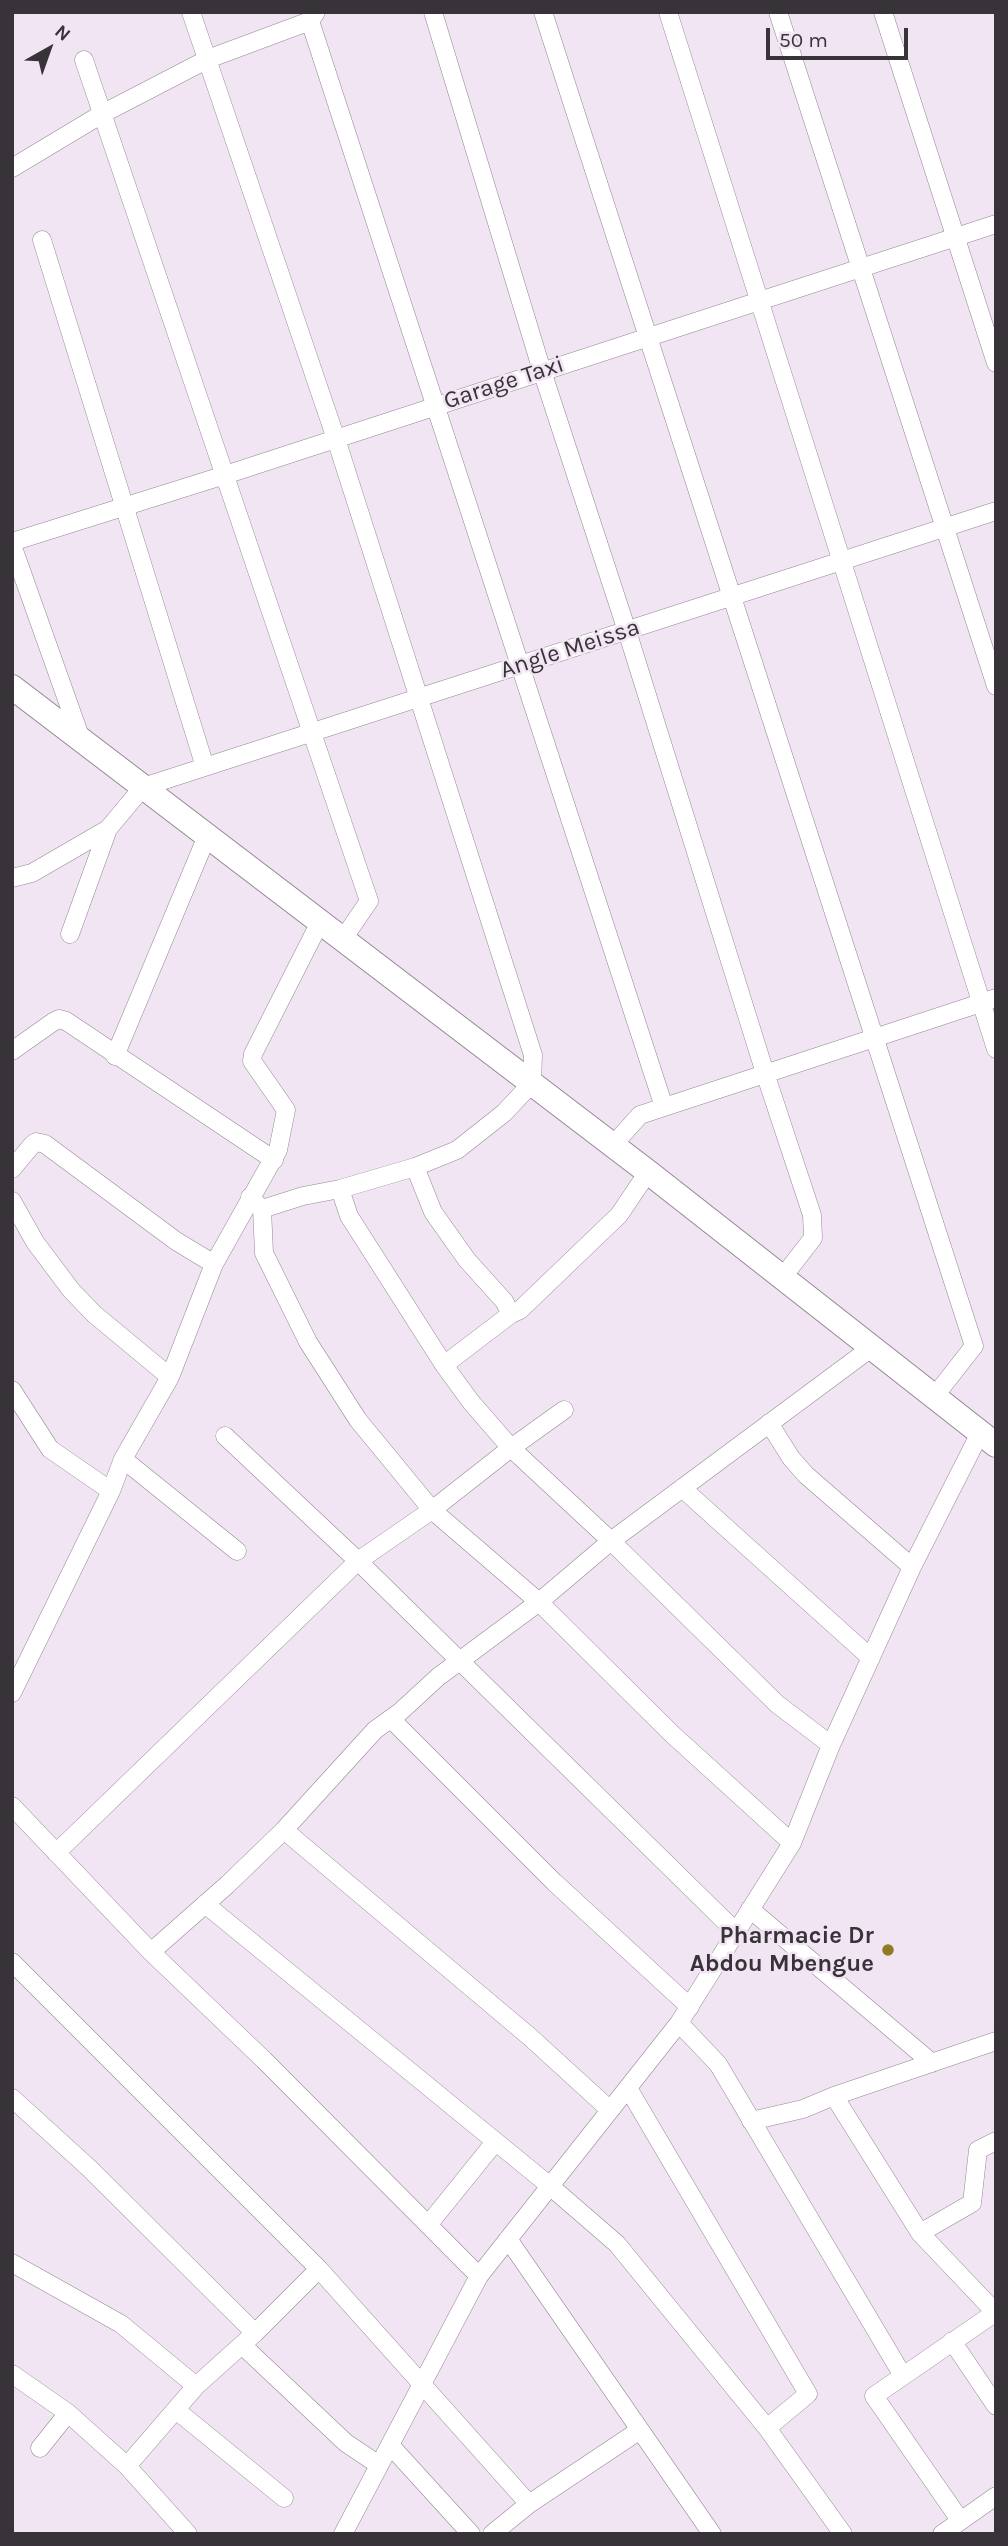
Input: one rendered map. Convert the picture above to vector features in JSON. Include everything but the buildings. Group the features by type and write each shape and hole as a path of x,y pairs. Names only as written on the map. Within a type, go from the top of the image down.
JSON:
{"street":[{"path":"191,12 336,439 533,1055 532,1083 503,1113 457,1150 415,1167 340,1189 256,1203"},
{"path":"433,12 542,371 812,1215 813,1238 782,1278"},
{"path":"543,12 974,1346 934,1397"},
{"path":"668,12 841,561 988,1000 996,1049"},
{"path":"778,12 996,686"},
{"path":"883,12 996,363"},
{"path":"12,167 102,114 208,59 313,16 435,406 664,1107"},
{"path":"84,60 369,901 343,939"},
{"name":"Garage Taxi","path":"12,544 996,224"},
{"path":"42,240 205,767"},
{"name":"Angle Meissa","path":"143,787 996,511"},
{"path":"12,544 81,739"},
{"path":"12,687 613,1145 988,1439 912,1567 831,1745 792,1843 679,2023 479,2276 343,2534"},
{"path":"70,934 108,829 143,787"},
{"path":"12,878 32,873 108,829"},
{"path":"115,1056 208,836"},
{"path":"12,1692 111,1490 123,1459 170,1377 214,1264 256,1203 278,1150 285,1110 253,1061 253,1054 320,922"},
{"path":"613,1145 640,1115 988,1000"},
{"path":"12,1051 59,1019 274,1160"},
{"path":"12,1169 32,1144 45,1144 176,1241 214,1264"},
{"path":"415,1167 433,1212 467,1260 504,1301 511,1314"},
{"path":"444,1365 520,1310 619,1215 648,1172"},
{"path":"340,1189 349,1216 444,1365 471,1402 511,1448 611,1541 777,1704 831,1745"},
{"path":"12,1201 35,1242 71,1290 94,1314 170,1377"},
{"path":"256,1203 264,1253 308,1342 358,1420 432,1510 539,1602 672,1734 792,1843"},
{"path":"150,1952 284,1830 375,1730 459,1660 539,1602 611,1541 871,1348"},
{"path":"12,1390 50,1449 111,1490"},
{"path":"56,1853 359,1561 432,1510 564,1410"},
{"path":"769,1423 791,1458 806,1475 912,1567"},
{"path":"225,1436 359,1561 736,1932"},
{"path":"123,1459 237,1551"},
{"path":"682,1488 871,1658"},
{"path":"391,1719 554,1882 690,2007"},
{"path":"12,1806 150,1952 264,2060 479,2276"},
{"path":"284,1830 530,2036 610,2110"},
{"path":"205,1904 617,2244 767,2428 843,2534"},
{"path":"750,1909 932,2063"},
{"path":"12,1962 319,2269 529,2504"},
{"path":"679,2023 718,2064 903,2376"},
{"path":"751,2121 803,2109 996,2041"},
{"path":"628,2088 808,2394 767,2428"},
{"path":"834,2096 920,2233 995,2312 874,2396 949,2529 996,2496"},
{"path":"12,2098 89,2168 346,2443 379,2465"},
{"path":"920,2233 972,2203 978,2150 996,2141"},
{"path":"428,2225 495,2142"},
{"path":"508,2239 712,2534"},
{"path":"12,2263 121,2324 197,2386"},
{"path":"127,2466 197,2386 319,2269"},
{"path":"953,2342 996,2406"},
{"path":"12,2374 68,2413 127,2466 178,2530"},
{"path":"176,2410 284,2498"},
{"path":"40,2448 68,2413"},
{"path":"492,2534 529,2504 640,2430"},
{"path":"390,2445 471,2534"}],"place":[{"name":"Pharmacie Dr Abdou Mbengue","path":"888,1950"}]}
